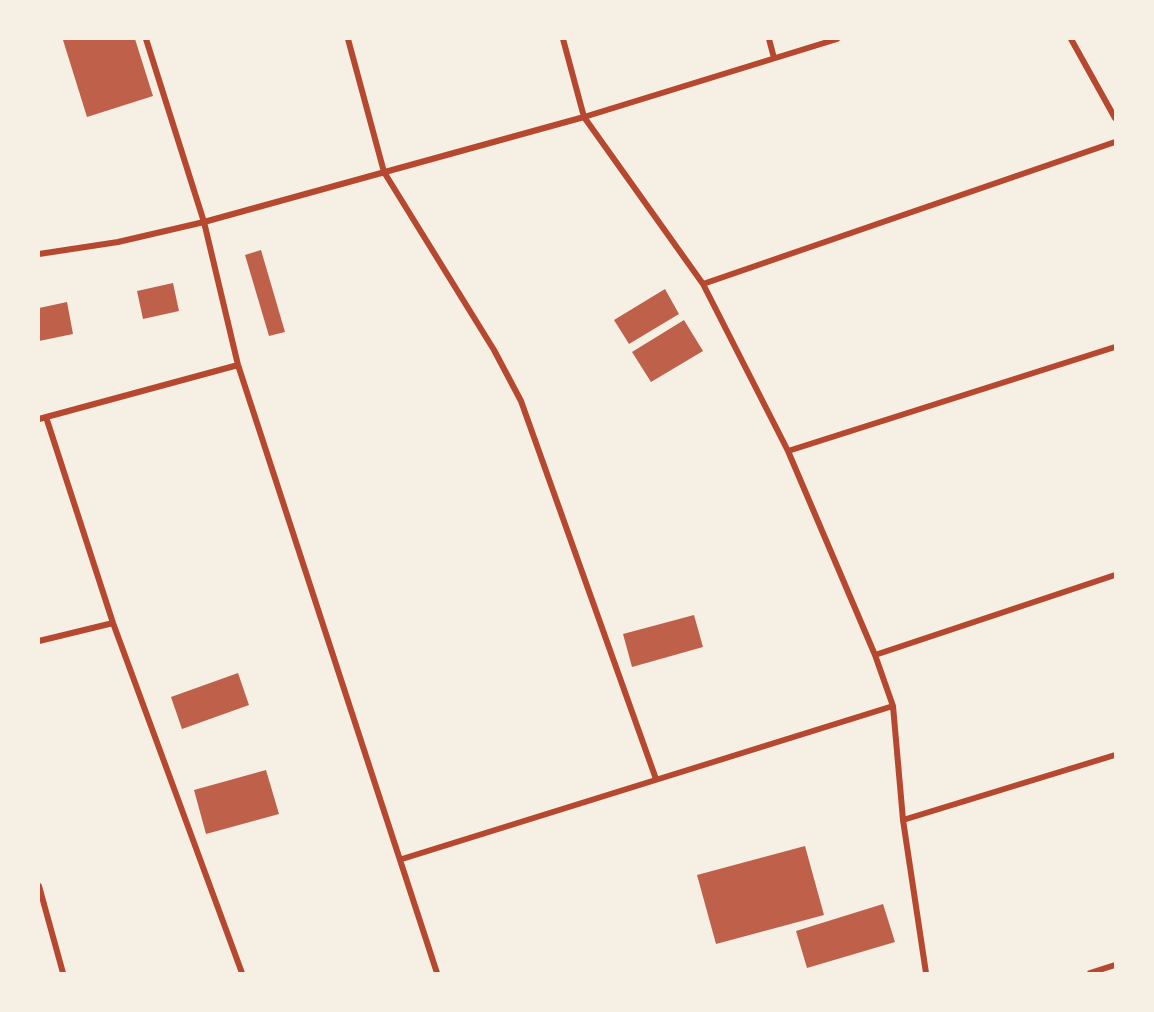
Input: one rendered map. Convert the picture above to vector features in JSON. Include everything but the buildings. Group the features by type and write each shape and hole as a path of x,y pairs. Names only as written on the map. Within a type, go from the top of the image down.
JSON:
{"street":[{"path":"146,39 204,222 238,365 402,859 437,973"},
{"path":"348,39 384,172 494,350 521,400 656,780"},
{"path":"563,39 584,117 703,284 788,451 875,655 893,706 903,820 926,973"},
{"path":"769,39 774,58"},
{"path":"39,254 117,242 204,222 584,117 837,39"},
{"path":"1071,39 1115,118"},
{"path":"703,284 1115,142"},
{"path":"788,451 1115,347"},
{"path":"238,365 43,418 113,622 242,973"},
{"path":"875,655 1115,575"},
{"path":"39,641 113,622"},
{"path":"402,859 893,706"},
{"path":"903,820 1115,755"},
{"path":"39,886 63,973"},
{"path":"1090,973 1115,965"}]}
